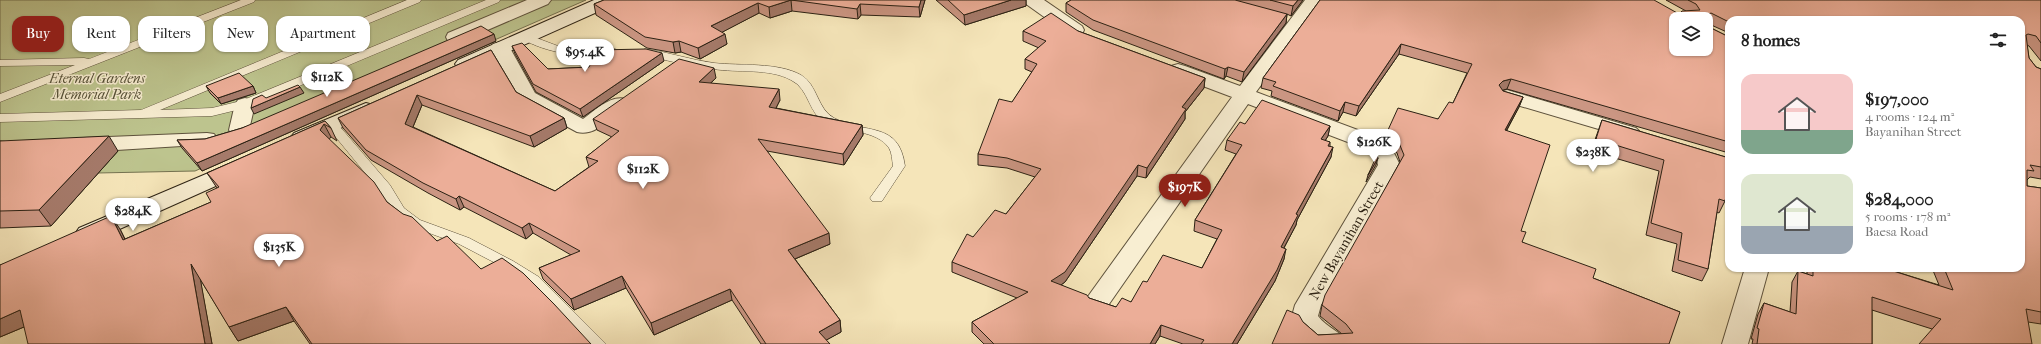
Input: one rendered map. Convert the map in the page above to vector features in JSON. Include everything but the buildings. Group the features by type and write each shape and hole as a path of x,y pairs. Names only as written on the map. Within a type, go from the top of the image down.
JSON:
{"street":[{"path":"451,70 609,0"},
{"path":"1032,0 1073,28 1092,38"},
{"path":"1098,301 1244,95 1290,20 1314,0"},
{"path":"437,45 526,3"},
{"path":"500,48 527,97 584,128 636,91"},
{"path":"662,73 681,60"},
{"path":"1164,65 1244,95"},
{"name":"New Bayanihan Street","path":"1244,95 1374,144 1383,151 1389,160 1389,165 1308,305 1305,316 1321,342"},
{"path":"1507,96 1645,137"},
{"path":"288,144 380,102"},
{"path":"239,130 245,104"},
{"path":"62,146 209,139 239,130 261,120"},
{"path":"65,243 252,161"},
{"path":"1735,344 1756,272"}],"lane":[{"path":"0,98 93,60 250,0"},
{"path":"138,114 416,0"},
{"path":"0,118 212,112 245,104 495,0"},
{"path":"526,37 539,45 579,53 630,51 659,54 712,66 792,76 799,79 811,92 821,114 828,120 839,125 874,133 891,142 896,149 899,166 877,198"},
{"path":"0,63 93,60"},
{"path":"331,124 385,188 399,211 414,223 464,241 508,264 534,281 598,344"}],"green space":[{"name":"Eternal Gardens Memorial Park","path":"0,0 586,0 195,171 0,175"}]}
